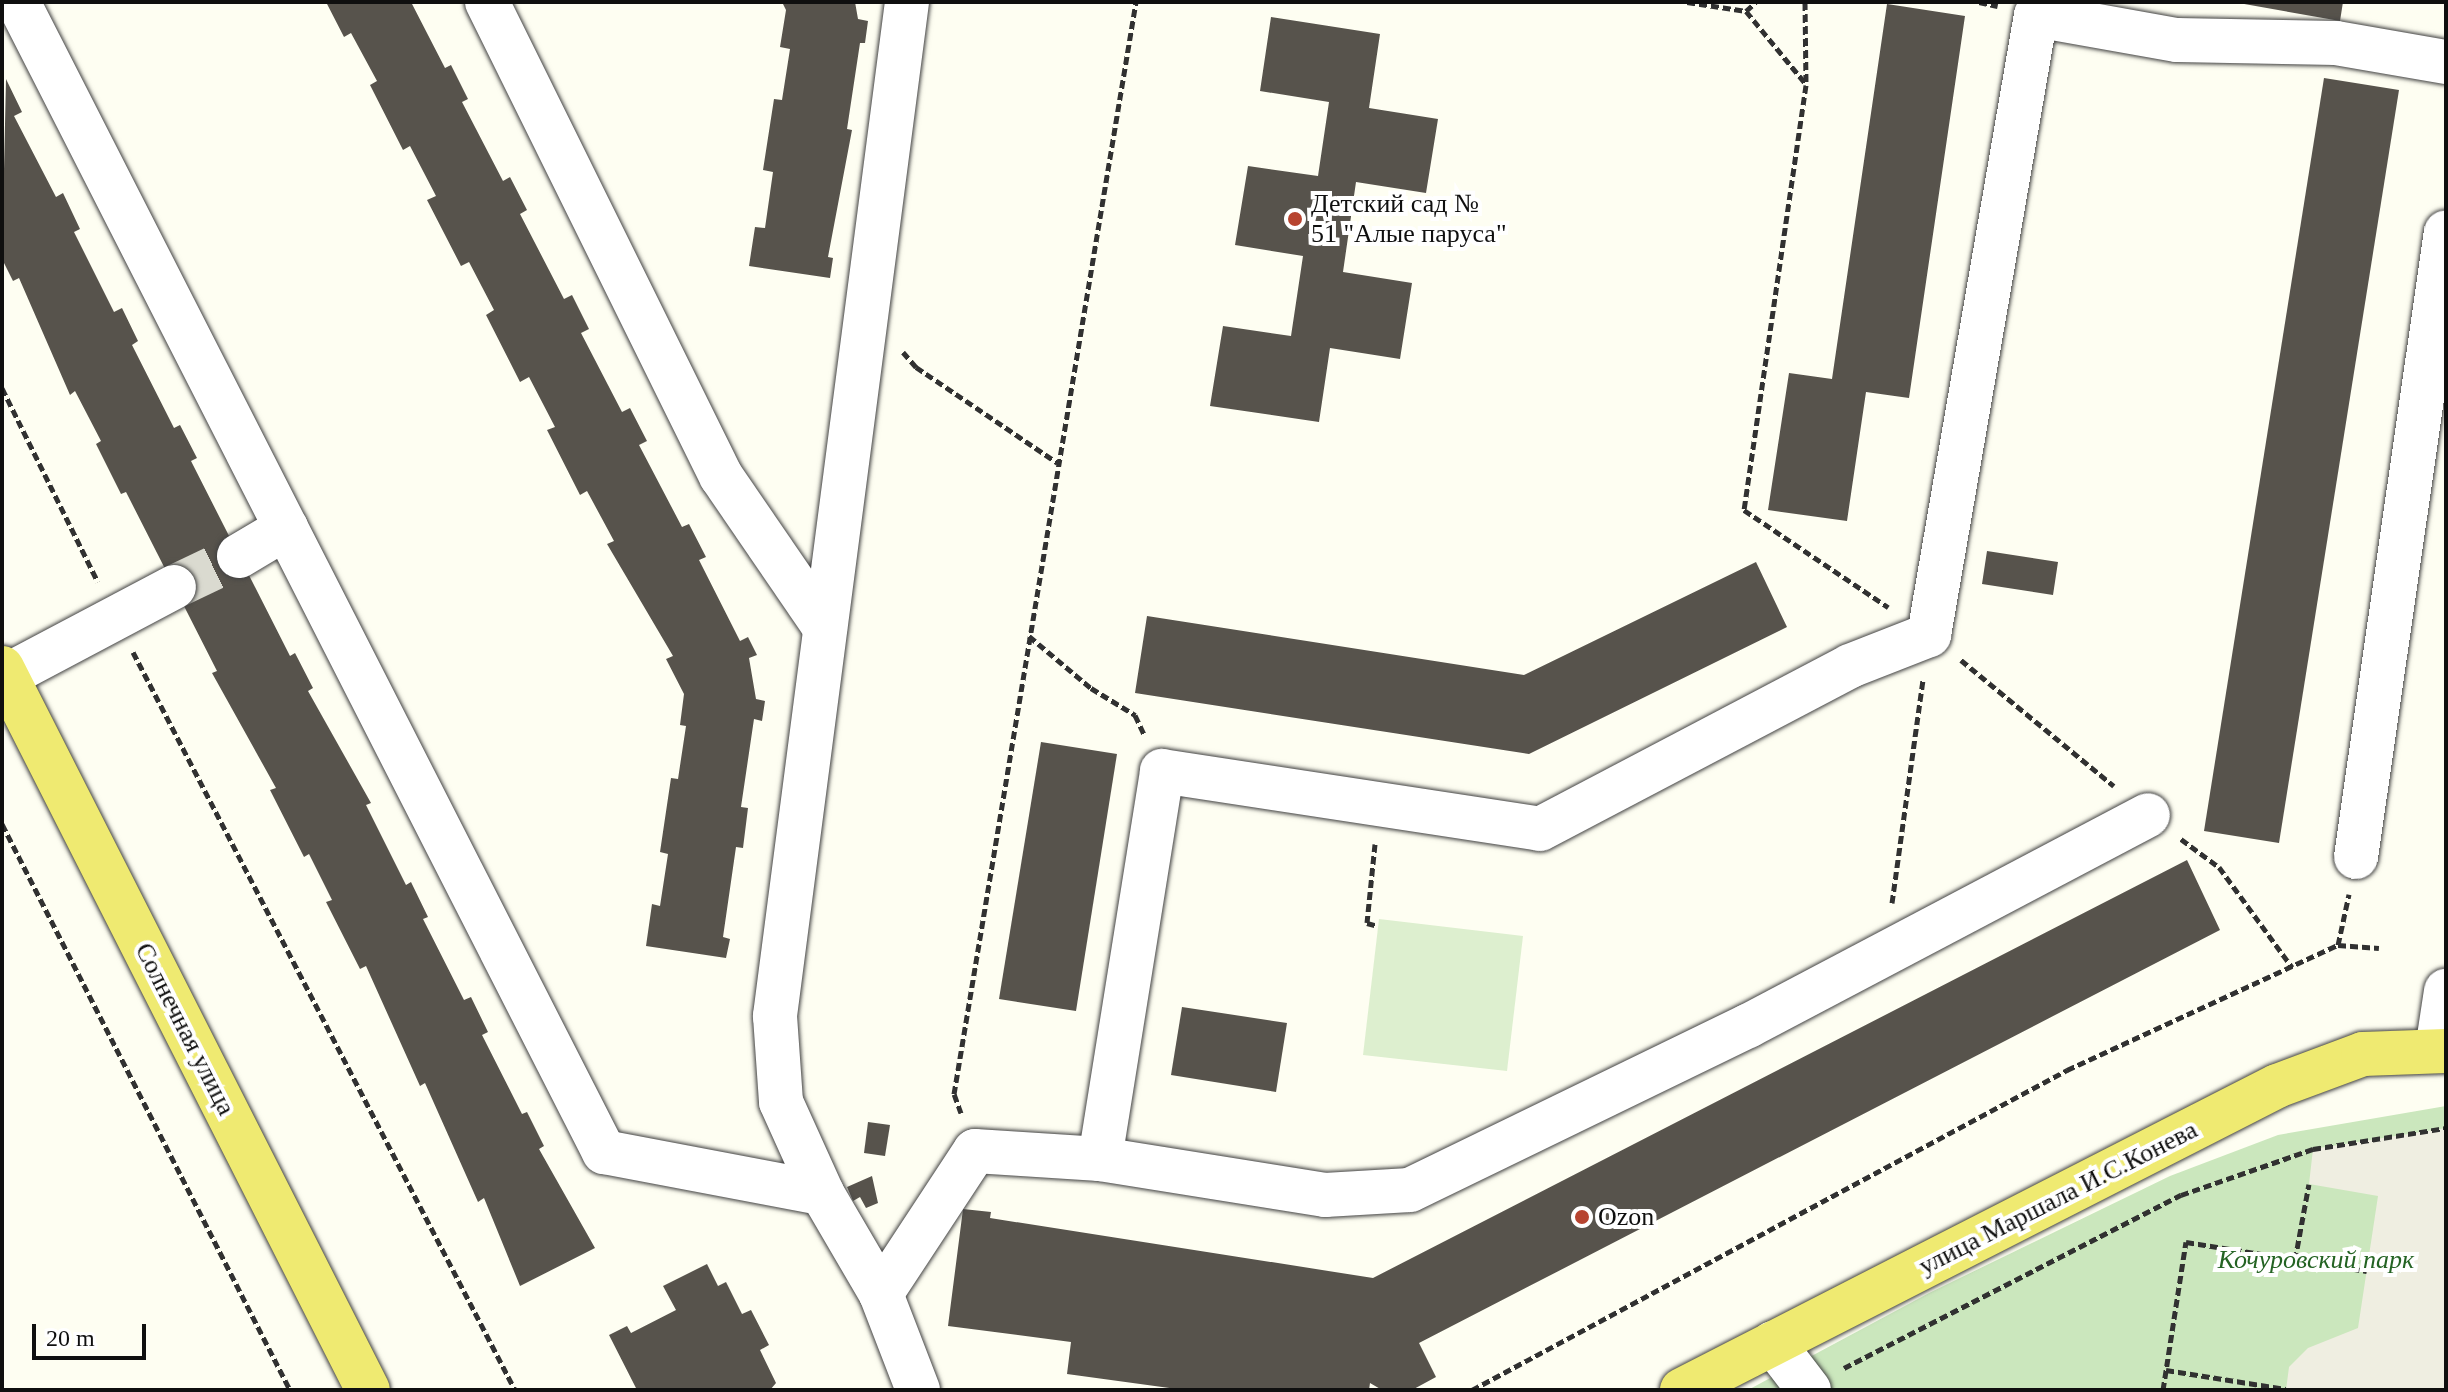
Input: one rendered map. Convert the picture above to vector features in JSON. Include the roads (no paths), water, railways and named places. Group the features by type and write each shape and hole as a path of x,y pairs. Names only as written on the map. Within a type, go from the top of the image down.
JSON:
{"main road":[{"name":"Солнечная улица","path":"4,672 368,1390"},
{"name":"улица Маршала И.С.Конева","path":"1682,1390 2277,1086 2363,1054 2441,1050"}],"street":[{"path":"18,2 604,1152 822,1193"},
{"path":"487,2 721,476 825,628"},
{"path":"903,1387 881,1294 822,1193 781,1102 775,1016 907,2"},
{"path":"1100,1159 1162,771 1540,829 1850,666 1929,635 2036,15 2177,40 2336,43 2446,62"},
{"path":"2356,857 2446,232"},
{"path":"239,556 286,528"},
{"path":"4,672 174,587"},
{"path":"881,1294 975,1151 1100,1159 1325,1195 1410,1190 1748,1026 2148,815"},
{"path":"2441,1050 2446,991"},
{"path":"1773,1343 1808,1388"}],"tunnel":[{"path":"174,587 239,556"}],"place":[{"name":"Детский сад № 51 \"Алые паруса\"","path":"1295,219"},
{"name":"Ozon","path":"1582,1217"}],"park label":[{"name":"Кочуровский парк","path":"2316,1260"}]}
